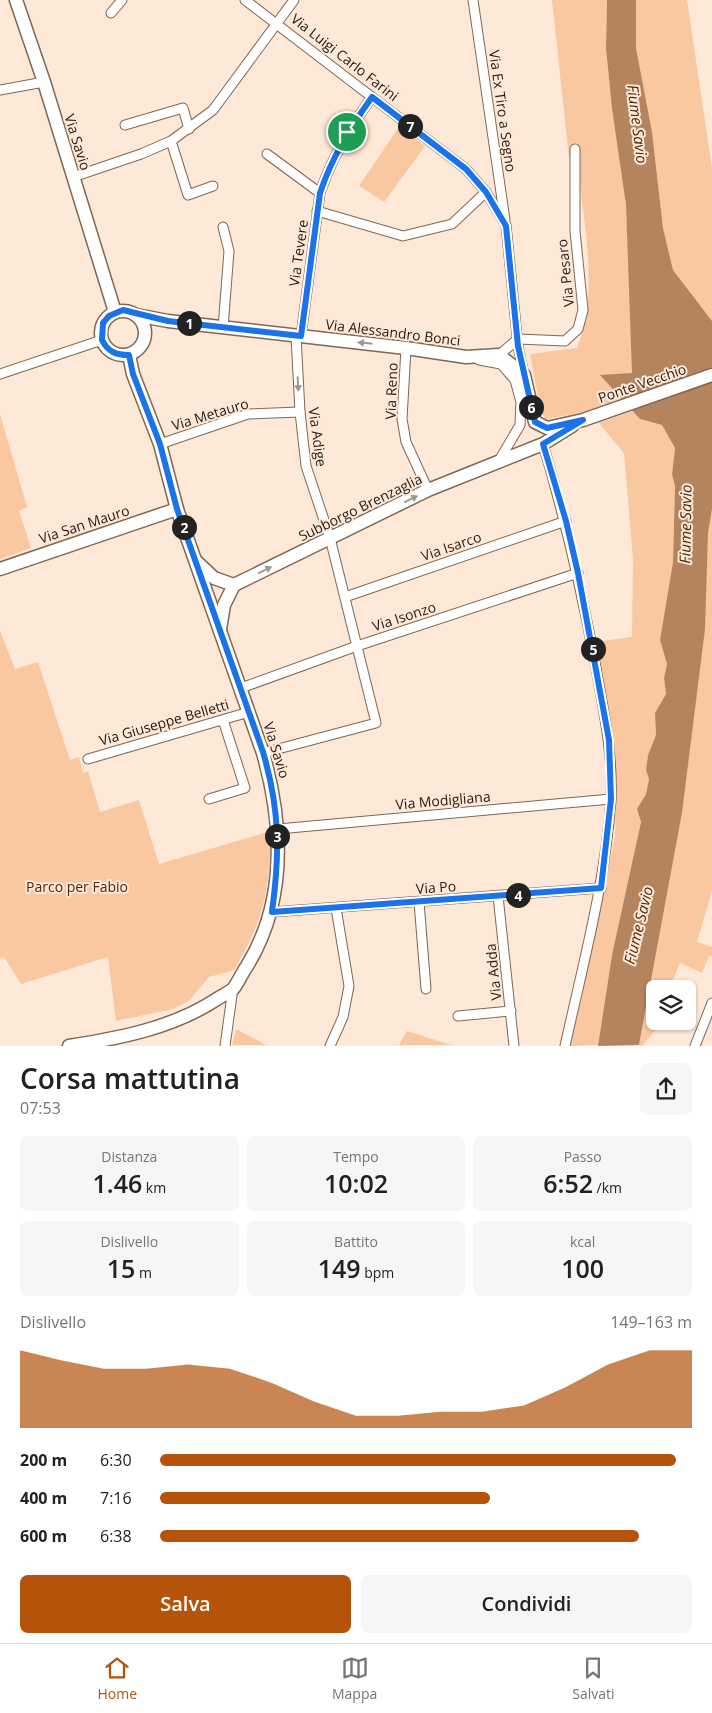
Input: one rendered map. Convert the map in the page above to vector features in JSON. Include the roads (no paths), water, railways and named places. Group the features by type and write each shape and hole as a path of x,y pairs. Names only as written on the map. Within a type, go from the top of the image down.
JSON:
{"street":[{"name":"Via Savio","path":"16,0 44,82 115,312"},
{"path":"111,13 122,0"},
{"name":"Via Luigi Carlo Farini","path":"246,0 466,169 486,192 506,226 518,338 535,422 547,428 583,420"},
{"path":"73,176 141,154 171,141 213,110 294,0"},
{"name":"Via Ex Tiro a Segno","path":"472,0 506,226"},
{"path":"0,90 44,82"},
{"name":"Via Tevere","path":"298,336 320,193 327,171 347,132 372,97"},
{"path":"125,125 183,108 189,129"},
{"path":"171,141 188,195 213,186"},
{"name":"Via Pesaro","path":"518,338 566,341 578,329 583,310 575,231 575,149"},
{"path":"267,154 320,193"},
{"path":"317,211 403,236 452,224 486,192"},
{"path":"223,227 229,251 223,328"},
{"path":"109,294 120,306 134,314 145,327 144,341 140,348 129,355 118,355 110,351 102,340 103,323 115,312 134,314"},
{"name":"Via Alessandro Bonci","path":"134,314 168,321 406,348 466,357 499,356"},
{"name":"Via Alessandro Bonci","path":"145,327 168,321"},
{"name":"Via Adige","path":"263,752 376,722 330,538 306,466 300,412 298,336"},
{"path":"518,338 499,356 524,375"},
{"path":"0,374 102,340"},
{"name":"Via Reno","path":"406,348 402,419 406,442 428,490"},
{"name":"Via Savio","path":"69,1046 118,1038 162,1025 202,1009 233,988 256,950 272,912 277,870 278,829 273,789 263,752 177,509 160,444 133,374 129,355"},
{"path":"466,357 501,364 515,380 521,402 520,425 500,460"},
{"name":"Ponte Vecchio","path":"583,420 712,375"},
{"name":"Via Metauro","path":"160,444 248,414 300,412"},
{"path":"500,460 543,444 583,420"},
{"path":"543,444 566,521 578,573 609,740 611,799 601,888 565,1046"},
{"name":"Subborgo Brenzaglia","path":"234,585 428,490 500,460"},
{"name":"Via San Mauro","path":"0,569 177,509"},
{"name":"Via Isarco","path":"345,596 566,521"},
{"path":"196,560 214,578 234,585 224,605 220,632"},
{"name":"Via Isonzo","path":"241,688 357,646 578,573"},
{"name":"Via Giuseppe Belletti","path":"88,759 249,712"},
{"path":"209,799 245,788 223,720"},
{"name":"Via Modigliana","path":"278,829 611,799"},
{"name":"Via Po","path":"272,912 601,888"},
{"name":"Via Adda","path":"498,896 514,1046"},
{"path":"419,902 426,990"},
{"path":"330,1046 343,1017 349,986 336,908"},
{"path":"225,1046 233,988"},
{"path":"695,1046 709,1022 712,1003"},
{"path":"458,1016 511,1011"}],"water":[{"name":"Fiume Savio","path":"607,0 636,0 636,48 652,132 663,228 673,270 712,321 712,509 708,533 705,629 682,813 651,980 646,980 646,1007 639,1045 598,1046 612,955 641,822 637,809 646,794 649,779 646,770 648,755 656,735 655,713 666,694 664,678 667,664 660,640 673,562 675,486 672,474 675,448 662,425 640,419 600,375 632,373 626,205 612,109 606,48"}],"park label":[{"name":"Parco per Fabio","path":"77,886"}]}
